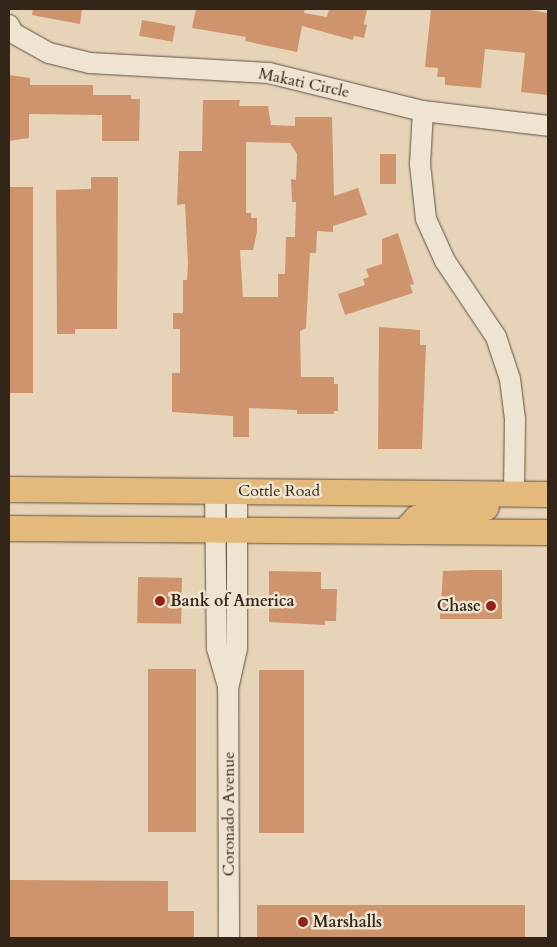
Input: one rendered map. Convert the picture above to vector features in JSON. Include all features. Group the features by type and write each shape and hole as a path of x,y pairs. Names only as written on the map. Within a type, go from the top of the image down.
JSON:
{"main road":[{"name":"Cottle Road","path":"9,489 548,494"},
{"path":"404,531 416,518 458,509 497,507 514,494"},
{"path":"520,532 527,515 548,504"},
{"path":"9,528 548,532"}],"street":[{"name":"Makati Circle","path":"9,25 13,33 48,53 90,63 269,73 423,111 548,126"},
{"path":"423,111 420,164 426,219 445,260 496,337 510,379 515,419 514,494"},
{"name":"Coronado Avenue","path":"226,491 227,530 237,648 228,689 229,938"}],"building":[{"path":"33,9 82,9 80,24 32,15"},
{"path":"196,9 305,9 304,13 327,17 329,9 367,9 364,24 367,25 364,38 354,36 353,40 302,26 297,52 245,41 246,37 192,28"},
{"path":"431,9 524,9 548,13 548,95 521,92 525,53 485,49 481,88 445,85 445,77 437,77 438,68 425,67"},
{"path":"142,20 175,26 173,42 139,36"},
{"path":"9,75 30,78 30,85 93,85 93,95 131,95 131,99 140,99 139,141 102,141 102,115 29,114 29,138 9,141"},
{"path":"203,100 240,100 239,106 268,106 271,125 295,126 295,117 332,117 334,196 358,188 367,215 333,226 333,232 317,231 316,253 310,253 306,328 300,331 301,377 334,377 334,384 338,384 338,411 334,411 334,414 297,414 297,410 249,408 249,437 233,437 233,416 172,412 172,373 180,373 180,329 173,329 173,313 183,313 183,280 187,280 188,264 185,204 177,205 179,151 202,151","holes":["246,142 290,143 297,154 296,180 291,179 292,202 296,202 295,237 286,237 285,274 278,274 278,297 243,297 240,250 253,250 257,232 257,218 251,218 251,213 246,213"]},
{"path":"380,154 396,154 396,184 380,184"},
{"path":"91,177 118,177 117,329 75,329 75,334 57,334 56,190 91,189"},
{"path":"9,187 33,187 33,393 9,393"},
{"path":"398,233 414,284 410,285 413,293 345,315 338,294 365,285 363,279 369,277 366,269 382,264 382,239"},
{"path":"379,327 420,330 420,345 426,345 422,449 378,449"},
{"path":"502,570 502,619 440,619 443,571"},
{"path":"269,571 321,572 321,589 337,589 336,621 325,621 325,625 269,622"},
{"name":"Bank of America","path":"138,577 182,578 181,624 137,623"},
{"path":"148,669 196,669 196,832 148,832"},
{"path":"259,670 304,670 304,833 259,833"},
{"path":"9,880 168,881 168,911 194,911 194,938 9,938"},
{"path":"257,905 525,905 525,938 257,938"}],"place":[{"name":"Bank of America","path":"160,601"},
{"name":"Chase","path":"491,606"},
{"name":"Marshalls","path":"303,922"}]}
